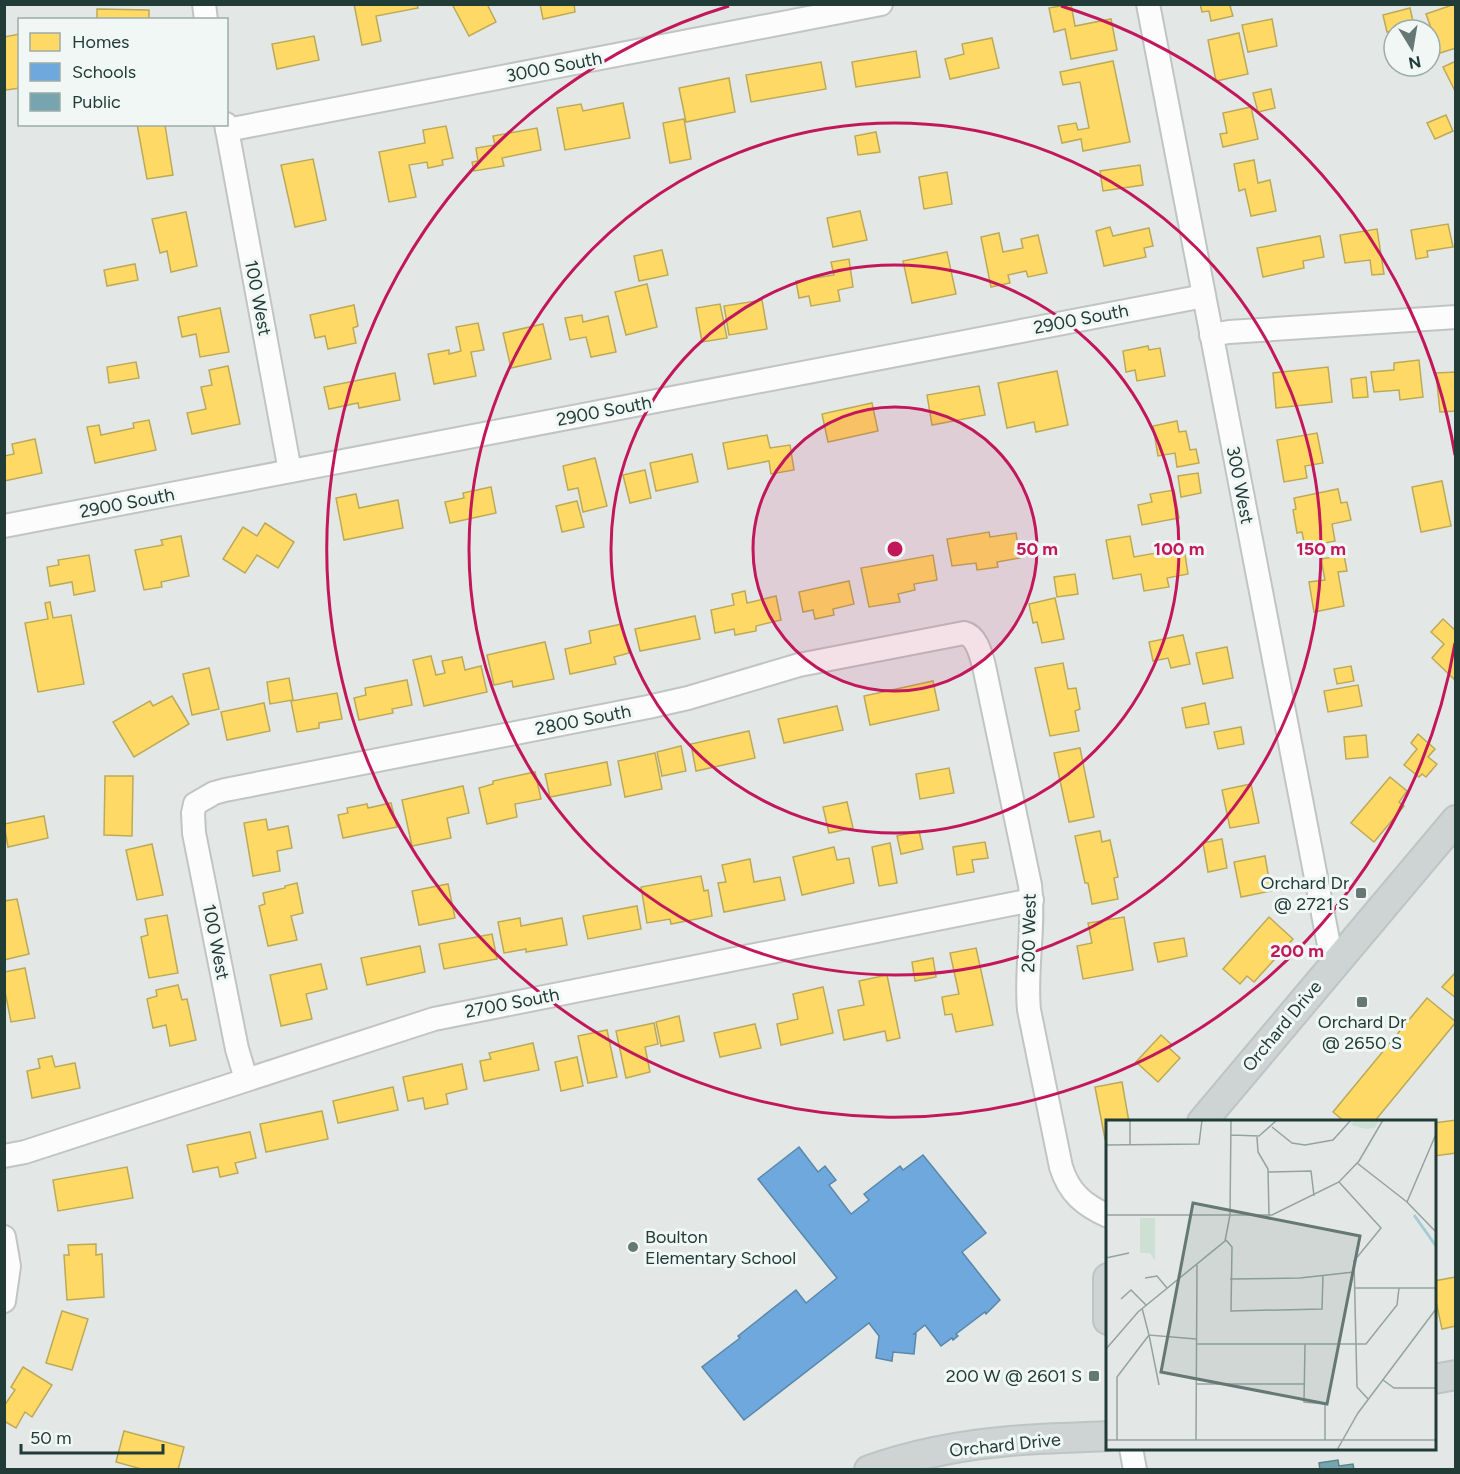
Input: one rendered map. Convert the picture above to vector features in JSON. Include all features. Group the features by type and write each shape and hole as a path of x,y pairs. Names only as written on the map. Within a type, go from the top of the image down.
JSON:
{"main road":[{"name":"Orchard Drive","path":"1204,1120 1455,820"},
{"path":"1436,1379 1455,1375"},
{"name":"Orchard Drive","path":"869,1470 925,1454 968,1446 1011,1441 1106,1436"}],"street":[{"name":"3000 South","path":"226,127 881,4"},
{"name":"300 West","path":"1148,4 1333,966"},
{"name":"100 West","path":"226,127 290,471"},
{"name":"2900 South","path":"4,526 1204,296"},
{"path":"1211,335 1455,317"},
{"name":"2800 South","path":"195,804 214,793 225,790 688,698 799,664 957,633 969,634"},
{"name":"200 West","path":"969,634 975,642 984,666 1032,900 1029,1010 1061,1167 1065,1179 1076,1196 1085,1204 1106,1215"},
{"name":"100 West","path":"195,804 192,813 194,833 237,1049 246,1079"},
{"name":"2700 South","path":"4,1156 25,1152 434,1019 1032,900"},
{"path":"4,1237 9,1266 4,1301"},
{"path":"1131,1450 1135,1470"}],"building: Homes":[{"path":"354,4 417,4 418,8 376,16 381,41 362,45"},
{"path":"452,4 487,4 496,22 469,36"},
{"path":"540,4 574,4 575,12 543,19"},
{"path":"1071,4 1075,26 1111,19 1117,50 1071,59 1065,29 1054,32 1049,8"},
{"path":"1200,4 1238,4 1230,6 1233,16 1211,21 1209,11 1202,12"},
{"path":"1455,4 1456,48 1442,52 1442,18 1427,18 1426,14"},
{"path":"1410,8 1412,18 1384,18 1383,15"},
{"path":"97,9 149,10 149,18 97,18"},
{"path":"1272,19 1277,46 1248,52 1242,25"},
{"path":"1239,33 1248,74 1216,81 1208,40"},
{"path":"18,34 18,88 6,90 4,37"},
{"path":"314,36 319,60 277,69 272,44"},
{"path":"992,38 999,68 950,79 945,59 964,54 962,44"},
{"path":"916,51 920,77 856,87 852,62"},
{"path":"1113,61 1130,142 1083,151 1081,139 1062,143 1058,126 1076,123 1078,130 1089,128 1080,82 1063,85 1060,72"},
{"path":"1456,61 1456,93 1443,67"},
{"path":"821,62 826,89 751,102 746,75"},
{"path":"729,78 735,112 686,122 679,88"},
{"path":"1271,89 1275,108 1258,112 1253,93"},
{"path":"623,103 630,138 565,150 557,108 581,104 583,111"},
{"path":"1251,107 1258,139 1223,147 1220,134 1227,133 1223,113"},
{"path":"1446,115 1453,131 1435,139 1427,123"},
{"path":"684,119 691,159 670,163 663,123"},
{"path":"137,126 165,126 173,175 147,179"},
{"path":"446,126 453,158 442,160 443,165 428,168 427,162 409,165 416,197 389,202 379,152 425,143 423,130"},
{"path":"537,128 541,150 502,158 504,166 474,171 472,162 478,161 476,148 495,145 493,136"},
{"path":"876,132 880,152 858,155 855,136"},
{"path":"313,159 326,220 295,227 281,165"},
{"path":"1254,160 1258,183 1270,180 1276,211 1251,216 1245,189 1239,191 1234,164"},
{"path":"1140,165 1143,185 1103,191 1100,171"},
{"path":"947,172 952,204 924,209 919,177"},
{"path":"860,211 867,240 833,247 827,218"},
{"path":"186,212 197,266 171,272 167,251 160,253 152,219"},
{"path":"1448,224 1453,247 1427,251 1428,257 1416,259 1411,230"},
{"path":"1110,227 1113,236 1149,228 1153,246 1144,248 1146,257 1104,266 1096,231"},
{"path":"1377,229 1384,274 1372,275 1370,260 1345,263 1340,235"},
{"path":"999,233 1003,252 1023,248 1021,239 1038,235 1047,273 1028,277 1026,271 1008,275 1010,283 991,287 981,237"},
{"path":"1320,236 1324,257 1303,261 1304,268 1263,277 1257,248"},
{"path":"662,250 668,275 639,281 634,256"},
{"path":"947,252 956,294 912,303 903,261"},
{"path":"849,259 853,287 838,290 840,301 811,306 809,296 799,298 796,281 834,275 831,262"},
{"path":"135,264 138,280 107,286 104,270"},
{"path":"647,284 657,327 626,335 615,292"},
{"path":"762,300 767,329 729,335 724,306"},
{"path":"720,304 727,338 702,342 696,308"},
{"path":"354,305 358,326 353,328 356,343 328,349 325,336 315,338 310,315"},
{"path":"220,308 229,352 200,357 196,334 182,337 178,317"},
{"path":"582,315 583,322 608,316 616,352 591,357 586,337 570,340 565,318"},
{"path":"478,323 484,350 471,352 476,376 434,384 428,354 449,350 449,354 461,351 456,327"},
{"path":"543,324 551,359 511,368 503,333"},
{"path":"1148,346 1149,350 1160,348 1165,376 1137,381 1135,370 1126,372 1123,351"},
{"path":"1419,360 1423,397 1400,400 1399,390 1374,392 1371,372 1394,370 1394,363"},
{"path":"136,362 139,378 109,383 107,367"},
{"path":"228,366 240,424 192,434 187,413 206,409 201,387 212,385 209,370"},
{"path":"1328,367 1332,402 1276,408 1273,373"},
{"path":"1057,371 1068,425 1036,432 1034,422 1007,428 998,383"},
{"path":"1456,372 1456,411 1440,412 1436,373"},
{"path":"395,373 400,400 359,408 358,403 329,409 324,387"},
{"path":"1366,377 1368,397 1353,398 1351,379"},
{"path":"979,386 985,415 932,425 927,395"},
{"path":"872,403 878,431 828,442 822,414"},
{"path":"149,420 156,450 95,463 87,427 99,425 101,435 134,428 133,423"},
{"path":"1177,421 1179,432 1186,431 1190,450 1196,449 1199,463 1177,467 1175,453 1158,456 1153,426"},
{"path":"1317,433 1323,463 1305,466 1307,478 1284,482 1277,440"},
{"path":"767,435 770,448 790,445 794,470 771,474 769,461 728,469 723,443"},
{"path":"35,439 42,473 4,481 4,456 14,454 12,444"},
{"path":"692,454 698,482 656,491 650,463"},
{"path":"595,458 607,506 583,512 578,488 568,490 563,466"},
{"path":"645,470 651,498 630,503 623,475"},
{"path":"1198,473 1201,493 1181,497 1178,476"},
{"path":"1442,481 1451,526 1421,532 1412,487"},
{"path":"491,487 496,513 450,523 445,502 464,498 463,493"},
{"path":"1338,489 1341,503 1347,502 1351,520 1332,524 1335,541 1305,547 1302,532 1297,533 1293,510 1296,509 1294,498"},
{"path":"1174,490 1179,518 1142,525 1138,505 1152,502 1150,494"},
{"path":"356,494 359,508 398,500 403,528 344,540 336,498"},
{"path":"577,501 584,527 562,532 556,506"},
{"path":"265,523 294,542 278,568 257,555 245,573 223,559 243,527 257,536"},
{"path":"989,532 990,537 1016,533 1020,558 997,562 998,567 977,570 976,563 952,566 947,539"},
{"path":"181,536 189,576 161,582 162,587 144,590 135,550 163,545 161,540"},
{"path":"1130,536 1134,557 1184,548 1188,574 1167,578 1169,587 1144,591 1141,574 1113,579 1106,540"},
{"path":"89,555 95,591 74,595 72,582 50,586 47,567 59,565 58,560"},
{"path":"933,555 937,580 914,584 915,590 898,594 900,602 869,607 861,568"},
{"path":"1344,555 1347,571 1338,572 1344,606 1314,612 1309,582 1325,580 1321,559"},
{"path":"1075,574 1078,594 1057,597 1054,577"},
{"path":"849,581 854,604 833,609 834,615 815,619 813,610 803,612 799,592"},
{"path":"745,591 747,603 776,596 781,620 756,626 756,631 735,635 734,629 715,633 711,610 734,605 732,594"},
{"path":"1055,598 1064,639 1042,643 1037,622 1033,623 1029,604"},
{"path":"50,602 53,618 71,615 84,684 38,692 25,623 48,619 45,603"},
{"path":"695,616 700,639 640,651 635,629"},
{"path":"1443,619 1456,631 1456,681 1432,658 1444,644 1431,632"},
{"path":"622,624 629,653 614,657 616,664 570,674 565,649 591,643 589,631"},
{"path":"1183,635 1190,664 1171,668 1168,658 1153,661 1149,642"},
{"path":"545,642 554,679 513,687 512,681 494,685 487,655"},
{"path":"1227,647 1233,678 1203,684 1196,653"},
{"path":"431,656 436,675 445,673 442,661 462,657 465,670 481,666 487,692 424,706 413,660"},
{"path":"1063,663 1068,689 1076,688 1080,709 1075,711 1079,731 1050,736 1035,668"},
{"path":"1351,666 1354,681 1337,684 1334,669"},
{"path":"209,668 219,709 192,715 183,674"},
{"path":"289,678 293,700 270,704 267,682"},
{"path":"407,680 412,705 392,709 393,713 359,720 354,698 366,695 365,688"},
{"path":"933,681 939,710 870,725 864,696"},
{"path":"1358,685 1362,706 1328,712 1324,691"},
{"path":"337,693 342,719 319,723 319,728 297,732 291,701"},
{"path":"172,696 189,724 134,757 113,722 150,701 153,706"},
{"path":"264,703 270,731 227,740 221,712"},
{"path":"1205,703 1209,724 1186,728 1182,708"},
{"path":"837,706 843,730 784,743 778,719"},
{"path":"1241,727 1244,744 1218,749 1214,732"},
{"path":"749,731 755,758 696,771 691,744"},
{"path":"1418,734 1435,749 1428,757 1437,764 1426,777 1422,774 1419,777 1404,765 1417,749 1411,743"},
{"path":"1366,735 1368,757 1346,759 1344,737"},
{"path":"681,746 686,771 662,776 657,752"},
{"path":"1080,748 1094,817 1069,822 1054,753"},
{"path":"655,753 662,789 625,797 618,761"},
{"path":"607,762 611,785 550,797 545,774"},
{"path":"949,768 954,793 920,799 916,774"},
{"path":"535,772 541,799 515,804 517,817 487,824 479,788 493,784 493,781"},
{"path":"105,776 133,776 132,836 104,835"},
{"path":"1390,777 1407,791 1399,802 1404,806 1374,842 1351,823"},
{"path":"1251,784 1259,823 1230,828 1222,790"},
{"path":"463,786 469,813 447,818 451,838 412,846 402,800"},
{"path":"847,802 853,828 829,833 823,807"},
{"path":"391,803 397,827 343,838 338,815 348,813 347,808 367,804 368,808"},
{"path":"44,816 48,838 8,847 4,824"},
{"path":"266,819 268,830 288,826 292,848 277,851 280,871 253,876 244,823"},
{"path":"919,831 923,849 901,854 897,836"},
{"path":"1100,831 1102,842 1110,840 1118,877 1114,878 1118,899 1092,904 1075,836"},
{"path":"1222,839 1227,868 1208,872 1203,843"},
{"path":"985,842 988,858 972,860 974,872 957,875 953,847"},
{"path":"890,843 897,883 879,886 872,847"},
{"path":"152,844 163,895 137,900 126,850"},
{"path":"834,847 837,860 849,858 854,883 802,895 793,857"},
{"path":"1265,856 1271,891 1241,897 1234,862"},
{"path":"750,859 754,882 780,877 785,900 724,912 718,883 726,882 722,865"},
{"path":"701,876 704,891 708,890 712,916 671,924 670,919 647,923 641,887"},
{"path":"297,883 303,913 291,916 297,940 268,946 259,906 265,904 263,893"},
{"path":"448,884 455,918 419,925 412,891"},
{"path":"17,899 29,954 4,960 4,901"},
{"path":"637,906 641,929 588,939 583,916"},
{"path":"167,915 178,973 149,978 141,937 148,935 145,919"},
{"path":"1124,917 1133,970 1083,979 1077,946 1092,943 1088,923"},
{"path":"1269,917 1293,939 1254,982 1247,976 1240,984 1223,969"},
{"path":"520,918 521,926 562,918 567,945 504,953 498,922"},
{"path":"492,934 497,959 444,969 439,944"},
{"path":"1184,938 1187,956 1158,962 1154,943"},
{"path":"420,946 425,972 367,985 361,958"},
{"path":"976,948 993,1025 956,1032 952,1014 945,1015 942,997 959,994 950,953"},
{"path":"933,958 936,977 915,981 912,962"},
{"path":"321,964 327,989 306,994 312,1019 281,1026 270,975"},
{"path":"25,968 35,1018 11,1022 4,986 4,972"},
{"path":"1456,972 1456,998 1442,987"},
{"path":"887,975 900,1038 887,1041 885,1031 844,1040 838,1010 864,1005 859,981"},
{"path":"178,985 182,1000 187,999 196,1040 170,1046 166,1025 153,1028 147,999 157,996 156,990"},
{"path":"823,987 833,1033 781,1045 777,1024 798,1019 793,994"},
{"path":"1427,998 1456,1022 1376,1120 1343,1120 1333,1112"},
{"path":"679,1016 684,1041 661,1046 656,1022"},
{"path":"654,1023 658,1044 645,1047 650,1072 626,1078 616,1031"},
{"path":"755,1024 761,1048 720,1057 714,1033"},
{"path":"607,1030 617,1077 588,1083 578,1036"},
{"path":"1161,1035 1172,1045 1169,1048 1180,1058 1158,1082 1136,1062"},
{"path":"533,1043 539,1070 484,1081 480,1061 491,1059 489,1053"},
{"path":"52,1056 55,1067 75,1063 80,1088 32,1098 27,1071 40,1068 38,1059"},
{"path":"577,1057 583,1086 561,1091 555,1062"},
{"path":"462,1064 467,1089 446,1094 448,1104 425,1109 423,1098 408,1101 403,1077"},
{"path":"1122,1082 1129,1120 1106,1120 1105,1139 1095,1087"},
{"path":"393,1087 398,1110 338,1123 333,1101"},
{"path":"322,1111 328,1139 266,1152 260,1124"},
{"path":"1456,1120 1456,1153 1436,1156 1436,1123"},
{"path":"250,1132 256,1158 235,1163 238,1173 220,1177 218,1167 193,1172 187,1145"},
{"path":"127,1167 133,1198 58,1211 53,1180"},
{"path":"96,1244 96,1255 102,1254 104,1297 67,1300 64,1255 69,1255 68,1245"},
{"path":"1456,1277 1456,1326 1442,1329 1436,1301 1436,1281"},
{"path":"62,1311 88,1319 72,1370 46,1363"},
{"path":"23,1367 52,1385 32,1417 25,1412 16,1428 4,1421 4,1406 15,1390 11,1387"},
{"path":"124,1431 184,1447 178,1470 145,1470 116,1462"}],"building: Schools":[{"name":"Boulton Elementary School","path":"799,1147 818,1172 825,1166 836,1180 829,1185 851,1214 869,1200 864,1194 900,1166 903,1170 923,1155 986,1233 962,1252 1000,1300 986,1314 985,1312 956,1334 958,1336 953,1340 952,1338 941,1346 925,1325 914,1334 916,1334 914,1354 893,1352 892,1361 876,1358 879,1336 869,1323 744,1420 702,1367 796,1290 806,1303 837,1278 758,1179"}],"building: Public":[{"path":"1338,1460 1339,1466 1353,1464 1354,1470 1320,1470 1319,1463"}],"place":[{"name":"Orchard Dr @ 2721 S","path":"1361,893"},
{"name":"Orchard Dr @ 2650 S","path":"1362,1002"},
{"name":"Boulton Elementary School","path":"633,1247"},
{"name":"200 W @ 2601 S","path":"1094,1376"}]}
